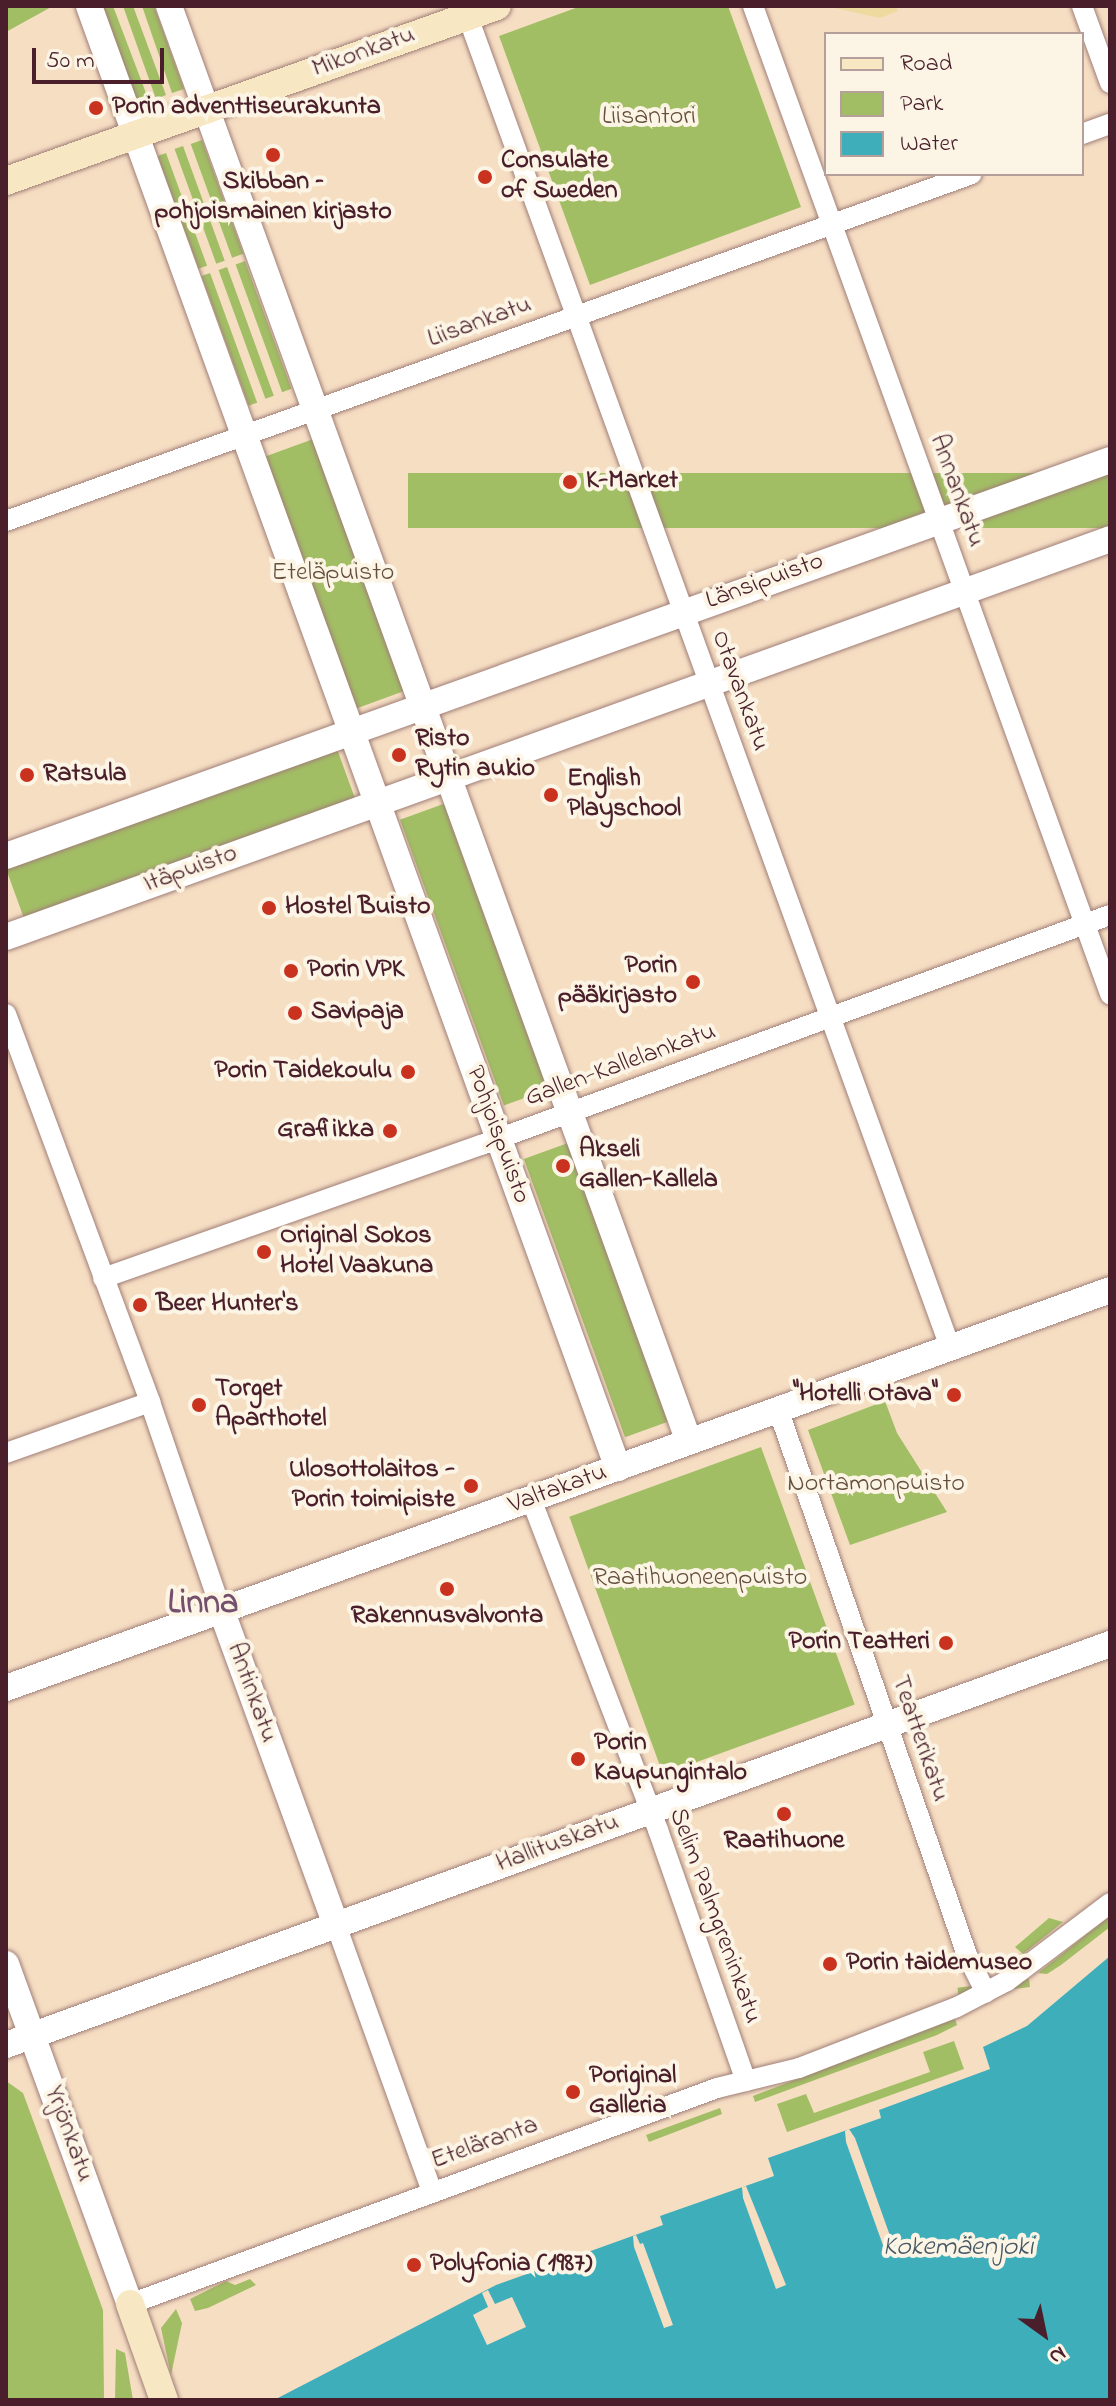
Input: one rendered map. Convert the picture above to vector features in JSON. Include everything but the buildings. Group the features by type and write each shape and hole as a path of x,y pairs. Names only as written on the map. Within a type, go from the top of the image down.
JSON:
{"main road":[{"name":"Mikonkatu","path":"6,181 466,11 497,6"},
{"path":"130,2304 164,2400"}],"street":[{"path":"6,856 350,732 89,6"},
{"path":"169,6 689,1442"},
{"name":"Annankatu","path":"753,6 1110,994"},
{"path":"1082,6 1110,83"},
{"name":"Otavankatu","path":"466,11 950,1347"},
{"path":"1084,133 1110,124"},
{"name":"Liisankatu","path":"6,521 966,176"},
{"name":"Länsipuisto","path":"350,732 1110,460"},
{"path":"447,777 1110,539"},
{"name":"Pohjoispuisto","path":"350,732 618,1468"},
{"name":"Itäpuisto","path":"6,937 447,777"},
{"name":"Gallen-Kallelankatu","path":"103,1278 568,1114 1110,915"},
{"name":"Antinkatu","path":"6,1014 150,1402 222,1612 432,2191"},
{"name":"Valtakatu","path":"6,1688 1110,1290"},
{"path":"6,1453 150,1402"},
{"name":"Teatterikatu","path":"778,1409 967,1955 986,1993"},
{"name":"Selim Palmgreninkatu","path":"531,1499 746,2081"},
{"name":"Hallituskatu","path":"6,2045 1110,1644"},
{"name":"Eteläranta","path":"130,2304 432,2191 746,2081 799,2068 986,1993 1039,1959 1110,1903"},
{"name":"Yrjönkatu","path":"6,1964 130,2304"}],"green space":[{"path":"6,6 53,6 6,32"},
{"path":"102,6 113,6 149,101 138,105"},
{"path":"123,6 133,6 166,95 156,99"},
{"path":"142,6 154,6 184,89 172,93"},
{"name":"Liisantori","path":"581,6 728,6 801,207 590,285 499,36"},
{"path":"202,140 243,254 232,258 191,144"},
{"path":"183,146 225,261 216,264 175,149"},
{"path":"166,153 207,266 199,269 158,156"},
{"path":"245,261 292,389 282,392 236,264"},
{"path":"227,267 274,396 265,399 219,270"},
{"path":"210,273 257,403 249,406 202,276"},
{"name":"Eteläpuisto","path":"316,438 408,690 352,710 261,458"},
{"path":"408,473 1110,473 1110,528 408,528"},
{"path":"337,749 355,800 25,920 6,869"},
{"path":"446,803 550,1089 504,1105 400,820"},
{"path":"568,1143 669,1421 625,1437 524,1159"},
{"name":"Nortamonpuisto","path":"885,1401 897,1433 947,1512 850,1545 808,1430"},
{"name":"Raatihuoneenpuisto","path":"761,1447 855,1704 663,1774 569,1517"},
{"path":"1110,1916 1110,1927 1047,1974 1038,1973"},
{"path":"1049,1918 1063,1922 1023,1954 1015,1947"},
{"path":"1029,1979 1030,1987 959,1996 958,1988"},
{"path":"955,2019 957,2025 937,2035 755,2102 753,2096"},
{"path":"954,2041 964,2069 787,2132 777,2104 806,2094 814,2113 930,2072 923,2052"},
{"path":"6,2081 23,2093 103,2310 104,2400 6,2400"},
{"path":"720,2108 722,2114 649,2142 646,2135"},
{"path":"250,2279 256,2285 195,2311 190,2299 226,2281 235,2285"},
{"path":"176,2309 182,2323 171,2375 161,2328"},
{"path":"116,2349 125,2353 133,2400 115,2400"}],"sand":[{"path":"826,6 895,6 898,11 880,18"}],"water":[{"name":"Kokemäenjoki","path":"1110,1956 1110,2400 274,2400 496,2285 663,2225 660,2216 774,2176 768,2158 881,2118 879,2110 990,2069 983,2047 1027,2026"}],"pier":[{"path":"849,2129 893,2244 884,2248 846,2142 845,2131"},
{"path":"746,2186 786,2285 776,2289 743,2198 742,2187"},
{"path":"636,2235 640,2244 643,2243 673,2325 664,2328 634,2247 633,2236"},
{"path":"488,2290 495,2304 512,2297 526,2327 487,2345 473,2315 488,2307 482,2293"}],"place":[{"name":"Porin adventtiseurakunta","path":"96,108"},
{"name":"Skibban – pohjoismainen kirjasto","path":"273,155"},
{"name":"Consulate of Sweden","path":"485,177"},
{"name":"K-Market","path":"570,482"},
{"name":"Risto Rytin aukio","path":"399,755"},
{"name":"Ratsula","path":"27,775"},
{"name":"English Playschool","path":"551,795"},
{"name":"Hostel Buisto","path":"269,908"},
{"name":"Porin VPK","path":"291,971"},
{"name":"Porin pääkirjasto","path":"693,982"},
{"name":"Savipaja","path":"295,1013"},
{"name":"Porin Taidekoulu","path":"408,1072"},
{"name":"Grafiikka","path":"390,1131"},
{"name":"Akseli Gallen-Kallela","path":"563,1166"},
{"name":"Original Sokos Hotel Vaakuna","path":"264,1252"},
{"name":"Beer Hunter's","path":"140,1305"},
{"name":"\"Hotelli Otava\"","path":"954,1395"},
{"name":"Torget Aparthotel","path":"199,1405"},
{"name":"Ulosottolaitos - Porin toimipiste","path":"471,1486"},
{"name":"Rakennusvalvonta","path":"447,1589"},
{"name":"Porin Teatteri","path":"946,1643"},
{"name":"Porin Kaupungintalo","path":"578,1759"},
{"name":"Raatihuone","path":"784,1814"},
{"name":"Porin taidemuseo","path":"830,1964"},
{"name":"Poriginal Galleria","path":"573,2092"},
{"name":"Polyfonia (1987)","path":"414,2265"}],"district":[{"name":"Linna","path":"203,1605"}]}
